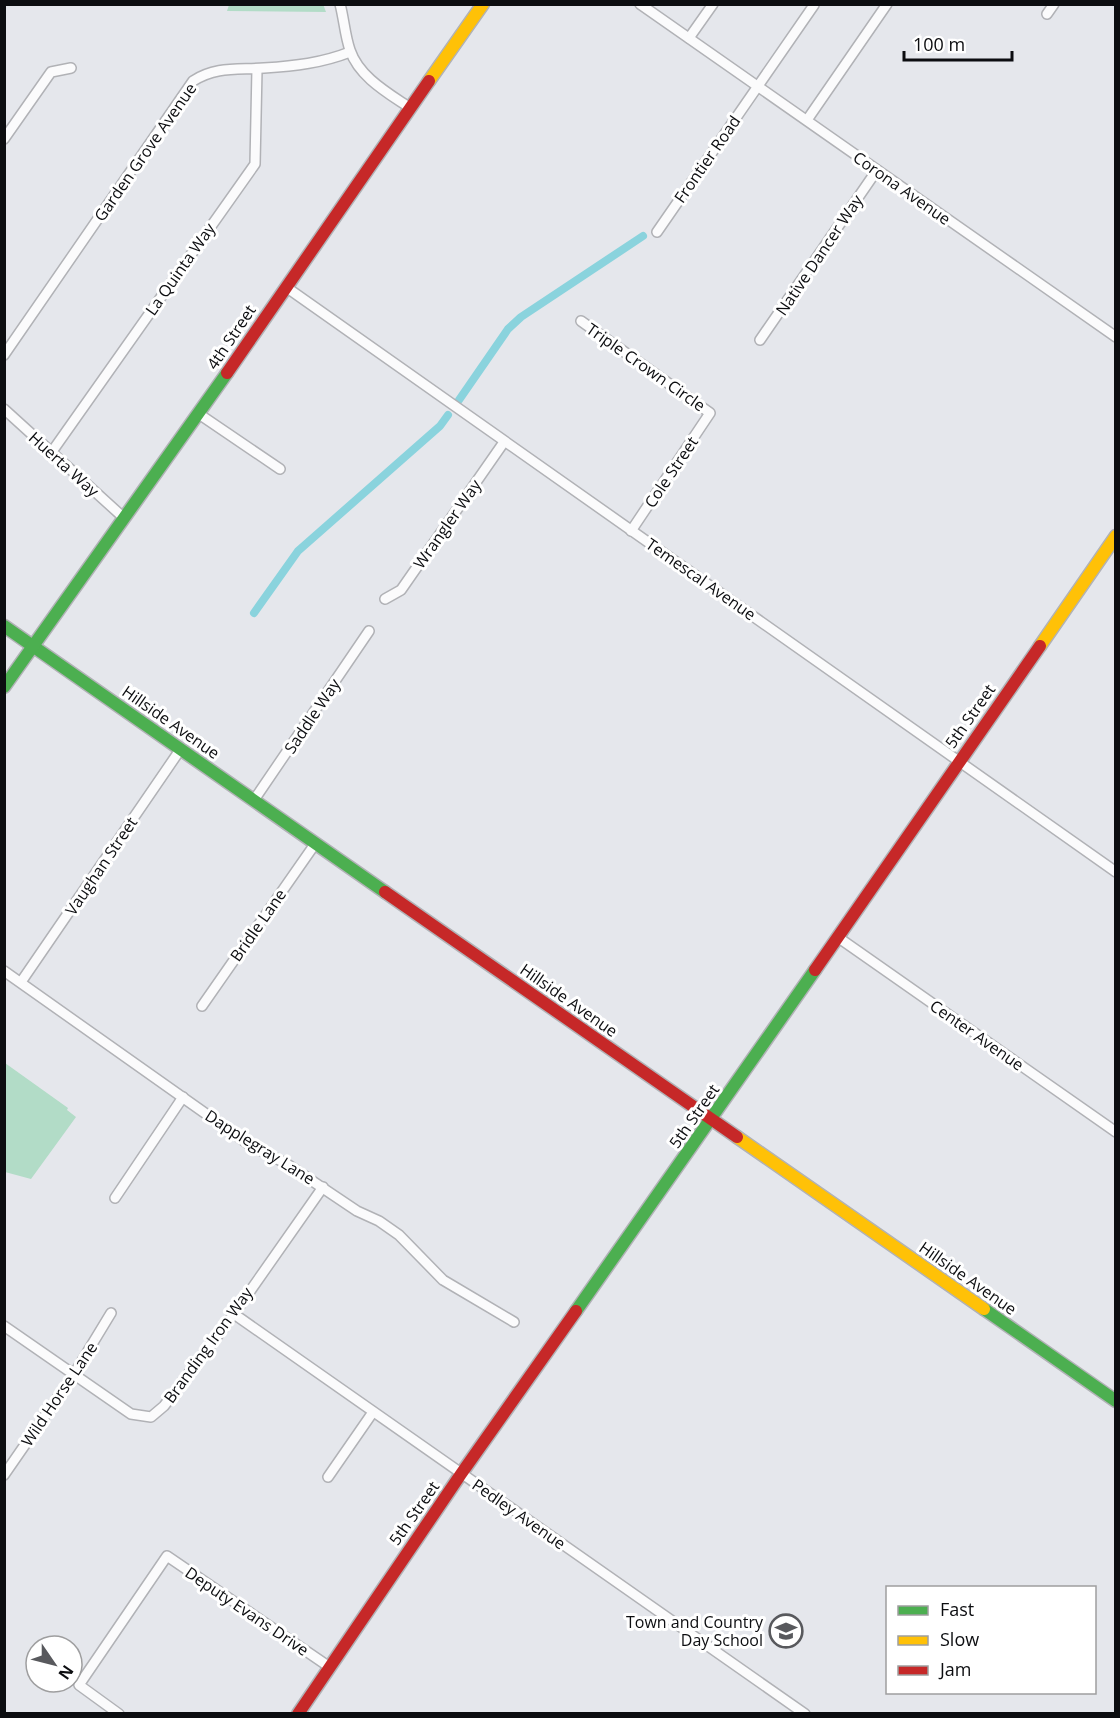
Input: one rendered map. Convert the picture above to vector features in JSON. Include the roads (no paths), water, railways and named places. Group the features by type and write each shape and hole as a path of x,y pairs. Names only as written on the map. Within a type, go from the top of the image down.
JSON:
{"street":[{"path":"340,4 350,52 362,70 375,83 410,108"},
{"name":"4th Street","path":"4,687 199,414 483,4"},
{"name":"Corona Avenue","path":"640,4 1116,337"},
{"path":"689,38 712,4"},
{"path":"807,120 887,4"},
{"path":"1047,14 1054,4"},
{"name":"Frontier Road","path":"657,232 814,5"},
{"name":"Garden Grove Avenue","path":"4,356 193,81 207,72 223,68 257,69 315,63 350,52"},
{"path":"4,139 51,72 71,68"},
{"name":"La Quinta Way","path":"51,453 255,164 257,69"},
{"name":"Native Dancer Way","path":"760,340 877,170"},
{"name":"Temescal Avenue","path":"286,287 1116,872"},
{"name":"Triple Crown Circle","path":"581,321 710,412"},
{"name":"Huerta Way","path":"4,409 124,518"},
{"name":"Cole Street","path":"631,531 710,412"},
{"path":"199,414 280,469"},
{"name":"Wrangler Way","path":"385,599 401,590 504,442"},
{"name":"5th Street","path":"297,1713 461,1474 839,938 1116,536"},
{"name":"Hillside Avenue","path":"4,626 1116,1401"},
{"name":"Saddle Way","path":"254,800 369,631"},
{"name":"Vaughan Street","path":"21,982 180,750"},
{"name":"Bridle Lane","path":"202,1006 315,844"},
{"name":"Center Avenue","path":"839,938 1116,1132"},
{"name":"Dapplegray Lane","path":"4,971 250,1145 399,1235 443,1280 514,1322"},
{"path":"115,1198 183,1098"},
{"name":"Branding Iron Way","path":"4,1326 130,1414 151,1417 164,1406 234,1314 323,1187"},
{"name":"Wild Horse Lane","path":"4,1475 74,1374 111,1313"},
{"name":"Pedley Avenue","path":"234,1314 804,1713"},
{"path":"328,1477 372,1412"},
{"name":"Deputy Evans Drive","path":"119,1713 79,1685 167,1556 328,1666"}],"waterway":[{"path":"459,400 508,329 521,317 643,236"},
{"path":"254,613 298,551 440,426 448,415"}],"place":[{"name":"Town and Country Day School","path":"786,1631"}]}
